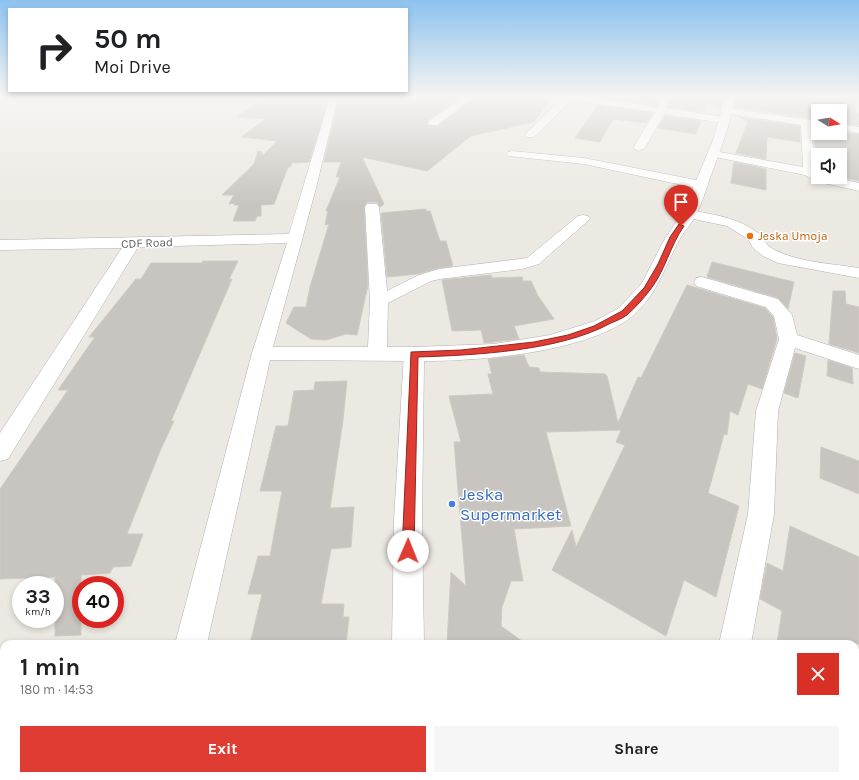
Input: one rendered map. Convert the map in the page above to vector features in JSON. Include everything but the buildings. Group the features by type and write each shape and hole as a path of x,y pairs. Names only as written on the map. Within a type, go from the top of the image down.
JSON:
{"street":[{"path":"192,640 262,353 324,133"},
{"path":"639,148 647,133"},
{"path":"262,353 439,354 549,342 597,328 624,313 648,289 673,237 689,214 714,154 720,133"},
{"path":"807,133 809,172"},
{"path":"512,154 584,161 701,185"},
{"path":"714,154 809,172 819,178 859,187"},
{"path":"372,206 379,301 378,353"},
{"path":"689,214 732,223 755,237 758,245 768,253 784,260 859,273"},
{"path":"379,301 425,278 439,274 522,264 532,260 583,219"},
{"name":"CDF Road","path":"0,246 295,238"},
{"path":"0,452 133,243"},
{"path":"702,282 772,303 783,315 788,339 767,411 761,514 736,640"},
{"path":"788,339 859,362"},
{"path":"408,640 408,520 414,354"}],"place":[{"name":"Jeska Umoja","path":"750,236"},
{"name":"Jeska Supermarket","path":"452,504"}],"route":[{"path":"408,551 414,354 461,353 549,342 597,328 624,313 648,289 673,237 681,226"}]}
